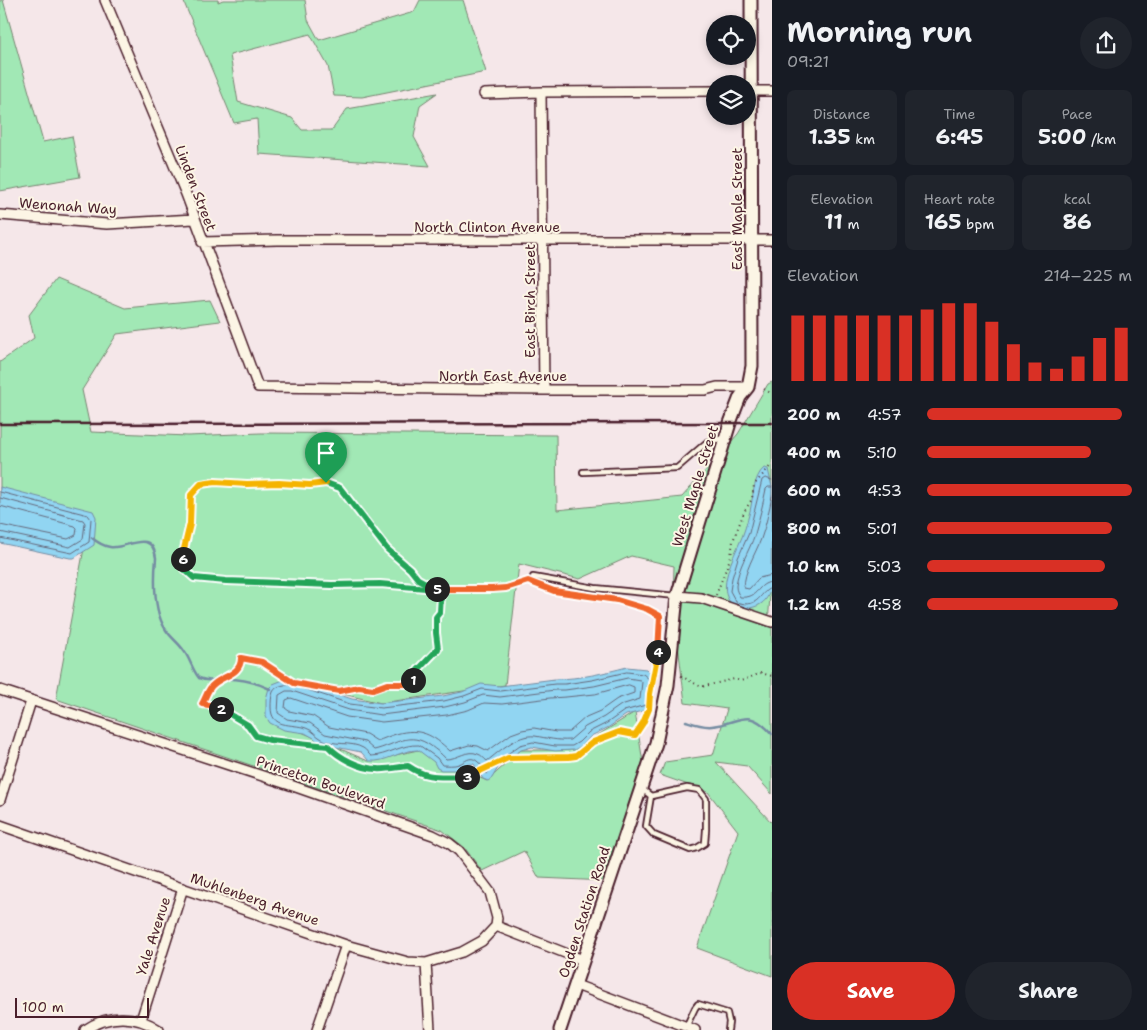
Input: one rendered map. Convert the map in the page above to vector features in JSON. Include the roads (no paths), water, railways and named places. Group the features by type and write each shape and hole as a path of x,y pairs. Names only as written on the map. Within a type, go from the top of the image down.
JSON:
{"street":[{"name":"Linden Street","path":"105,0 186,194 202,242 258,387"},
{"name":"East Maple Street","path":"750,75 751,0"},
{"path":"484,94 706,91"},
{"path":"756,91 772,91"},
{"name":"East Birch Street","path":"541,92 544,390"},
{"name":"East Maple Street","path":"748,388 752,366 750,125"},
{"name":"Wenonah Way","path":"0,215 106,224 194,219"},
{"name":"North Clinton Avenue","path":"202,242 277,240 772,240"},
{"name":"North East Avenue","path":"258,387 544,390 704,390 717,387 748,388"},
{"name":"West Maple Street","path":"641,788 663,715 677,596 725,438 740,396 748,388"},
{"path":"677,596 700,598 772,622"},
{"name":"Princeton Boulevard","path":"0,690 293,786 433,835 449,843 459,851 490,892 497,918 496,926"},
{"path":"0,800 32,700"},
{"name":"Ogden Station Road","path":"560,1030 641,788"},
{"name":"Muhlenberg Avenue","path":"0,825 346,945 408,962 426,963 462,952 482,941 496,926"},
{"name":"Yale Avenue","path":"141,1020 183,888"},
{"path":"496,926 583,960"},
{"path":"317,1030 346,945"},
{"path":"426,963 430,1030"},
{"path":"576,986 691,1028"},
{"path":"85,1030 99,1022 117,1017 141,1020 159,1030"}],"lane":[{"path":"583,472 677,468 707,442 725,438"},
{"path":"533,577 595,588 677,596"},
{"path":"641,788 651,796"},
{"path":"687,788 699,790 706,799 705,843 690,850 654,835 646,826 651,796 687,788"},
{"path":"691,1028 695,1008 698,1004 728,1013 728,1030"}],"water":[{"path":"764,468 768,469 772,487 771,588 767,598 757,606 740,608 730,602 725,586 732,559 745,528 756,482"},
{"path":"0,487 93,511 96,517 94,545 74,558 70,558 0,543"},
{"path":"627,667 646,669 654,677 651,709 626,715 609,727 591,736 582,746 574,750 555,751 532,747 521,750 499,766 488,781 483,779 474,764 469,764 458,770 441,770 418,750 381,760 369,761 361,752 320,744 305,733 284,730 270,723 266,717 266,699 269,688 283,680 294,680 352,699 381,703 443,696 462,692 481,684 500,686 573,678"}],"waterway":[{"path":"92,538 100,544 110,547 144,542 154,549 156,558 155,595 159,614 166,630 180,645 199,678 208,680 241,680 253,682 270,689"},
{"path":"686,721 709,726 749,718 756,720 772,734"}],"railway":[{"path":"0,424 772,423"}]}
